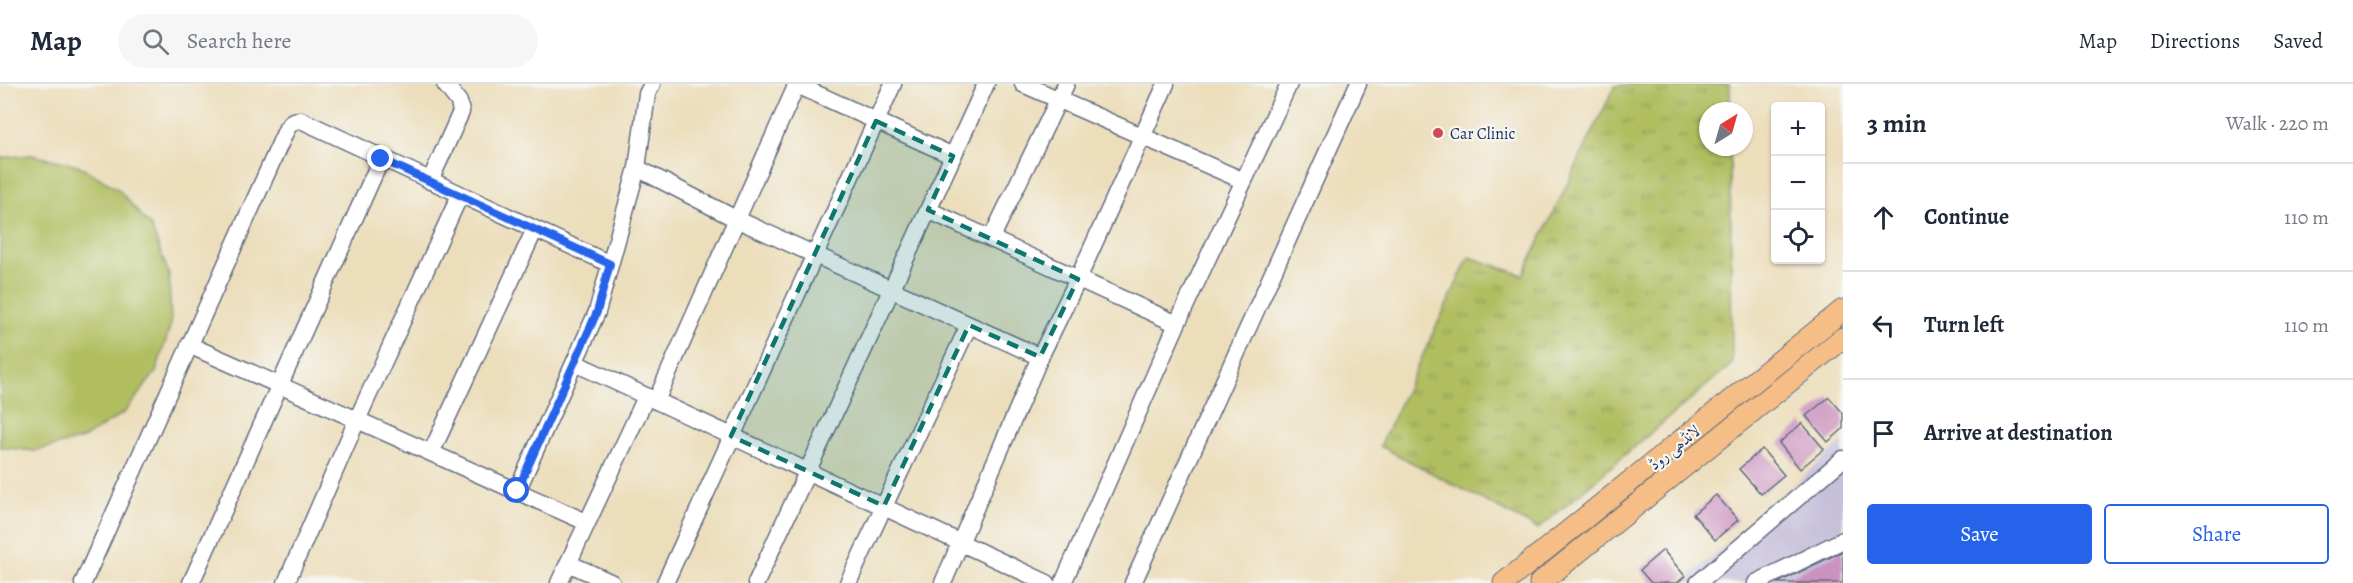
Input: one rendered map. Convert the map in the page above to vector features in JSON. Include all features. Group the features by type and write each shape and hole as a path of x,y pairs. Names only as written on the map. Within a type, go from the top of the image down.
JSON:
{"main road":[{"name":"لانڈھی روڈ","path":"1504,583 1843,310"},
{"name":"لانڈھی روڈ","path":"1540,583 1843,338"},
{"path":"1772,367 1776,379 1787,383"},
{"path":"1748,387 1761,388 1764,394 1762,404"}],"street":[{"path":"430,181 461,112 459,102 445,84"},
{"path":"517,491 597,312 637,168 647,94 652,84"},
{"path":"559,583 586,522 651,399 736,219 796,84 953,156"},
{"path":"664,583 893,84"},
{"path":"756,583 986,84"},
{"path":"1023,84 1244,181"},
{"path":"991,239 1066,84"},
{"path":"943,583 1040,357 1078,279 1166,84"},
{"path":"1063,583 1177,324 1289,84"},
{"path":"1133,583 1358,84"},
{"path":"83,583 287,128 293,121 301,120 610,264"},
{"path":"191,583 381,159"},
{"path":"637,168 736,219 1040,357"},
{"path":"286,583 357,420 460,195"},
{"path":"928,210 1177,324"},
{"path":"431,453 535,229"},
{"path":"848,583 969,325"},
{"path":"189,345 586,522"},
{"path":"575,363 1047,583"},
{"path":"1698,583 1843,459"},
{"path":"1756,583 1843,540"},
{"path":"568,562 612,583"}],"highlighted area":[{"path":"876,121 953,156 928,210 1078,279 1040,357 969,325 884,506 731,436"}],"shaded area":[{"path":"1843,442 1843,583 1682,583 1753,521"}],"green space":[{"path":"1730,84 1730,102 1699,102 1699,156 1730,156 1732,364 1538,529 1380,446 1469,257 1523,275 1615,86"},
{"path":"32,155 78,165 118,189 151,227 169,274 171,324 156,372 125,412 83,439 34,451 0,447 0,158"}],"building":[{"path":"1829,397 1843,413 1843,429 1828,442 1806,416"},
{"path":"1802,423 1824,449 1800,469 1779,443"},
{"path":"1762,449 1784,475 1761,494 1739,469"},
{"path":"1716,495 1738,520 1715,540 1693,514"},
{"path":"1663,550 1685,576 1677,583 1651,583 1640,570"},
{"path":"1843,551 1843,583 1777,583"}],"place":[{"name":"Car Clinic","path":"1438,133"}],"route":[{"path":"381,159 610,264 597,312 517,491"}]}
